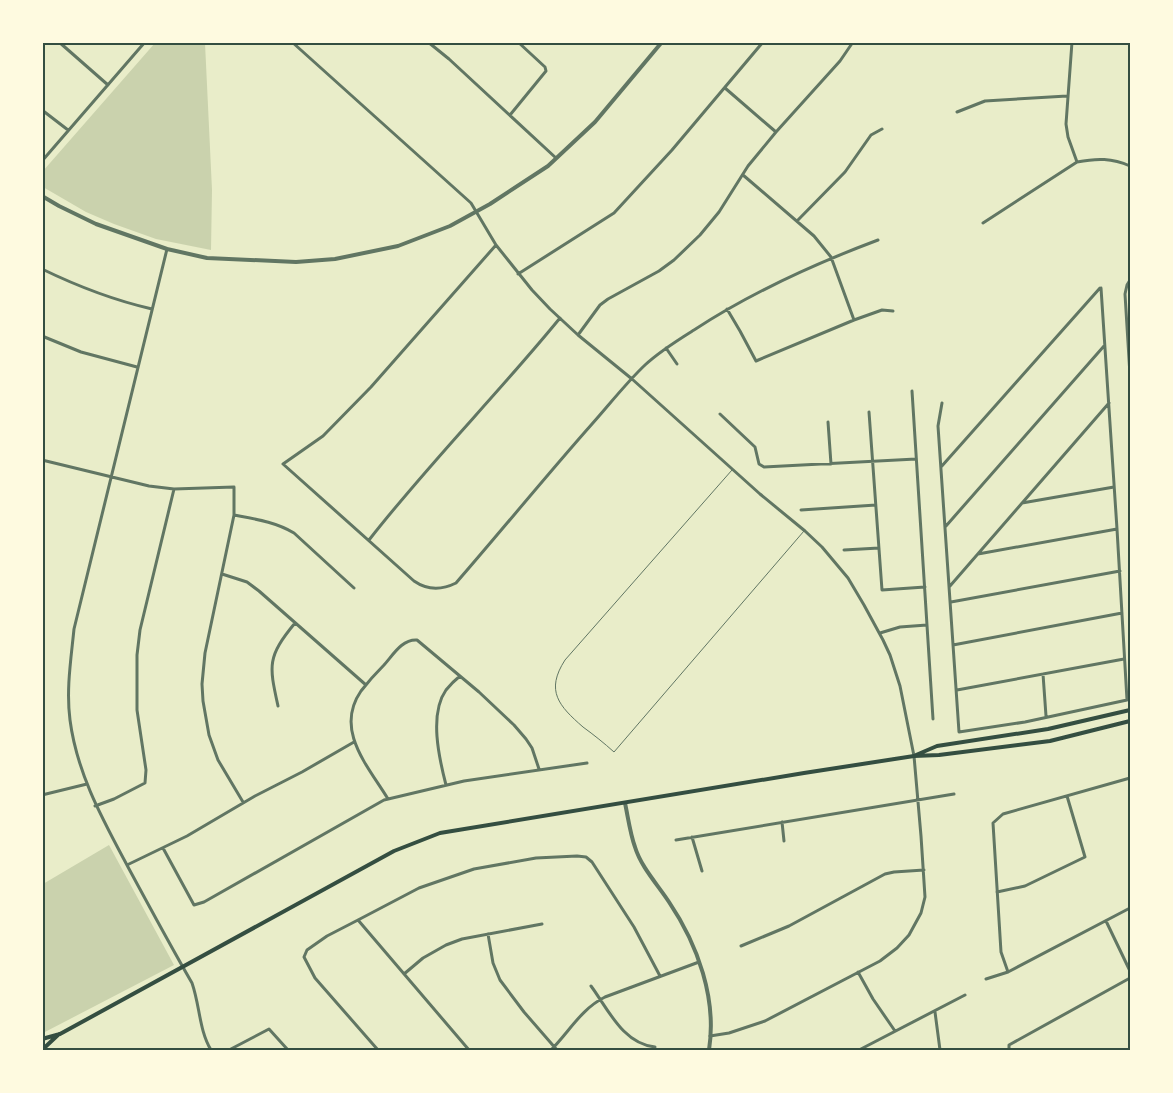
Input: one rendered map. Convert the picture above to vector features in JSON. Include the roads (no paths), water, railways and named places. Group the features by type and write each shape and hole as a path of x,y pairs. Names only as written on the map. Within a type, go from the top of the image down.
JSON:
{"main road":[{"path":"914,756 937,746 1048,729 1130,710"},
{"path":"42,1039 60,1034 394,851 440,833 914,756 938,756 1050,741 1130,721"},
{"path":"42,1050 60,1034"}],"street":[{"path":"59,42 108,85"},
{"path":"42,161 145,42"},
{"path":"292,42 471,203 496,245 518,274 560,318 822,546 848,578 880,633 890,655 900,686 914,756 924,870 924,904 918,920 912,930 885,958 765,1021 729,1033 710,1036"},
{"path":"428,42 449,59 556,158"},
{"path":"510,115 546,71 545,67 518,42"},
{"path":"42,196 96,224 167,249 206,258 296,262 335,259 398,246 450,226 476,212 548,166 595,122 662,42"},
{"path":"518,274 614,213 672,150 763,42"},
{"path":"578,335 600,306 608,299 659,271 674,260 700,235 720,212 748,166 834,67 853,42"},
{"path":"1072,42 1066,124 1068,137 1078,162"},
{"path":"725,88 776,132"},
{"path":"957,112 985,100 1067,96"},
{"path":"42,110 68,130"},
{"path":"797,221 845,172 871,135 882,129"},
{"path":"983,223 1078,162 1090,159 1112,159 1130,166"},
{"path":"743,175 814,236 831,258 854,320"},
{"path":"496,245 371,387 322,436 283,464 414,581 422,586 441,588 456,583 560,460 645,364 666,348 754,294 831,258 878,240"},
{"path":"167,249 74,629 69,684 70,718 73,739 95,806 194,990 199,1006 201,1026 211,1050"},
{"path":"42,269 80,287 152,309"},
{"path":"1130,280 1125,294 1130,375"},
{"path":"941,467 1100,288 1127,700 1025,722 959,732 938,426 942,404"},
{"path":"727,309 756,361 854,320 882,310 893,311"},
{"path":"369,540 420,477 560,318"},
{"path":"42,336 81,352 138,367"},
{"path":"945,527 1104,346"},
{"path":"666,348 677,364"},
{"path":"912,390 933,719"},
{"path":"950,586 1109,403"},
{"path":"869,412 882,590 925,587"},
{"path":"720,414 755,447 758,464 764,467 916,459"},
{"path":"828,422 831,464"},
{"path":"42,460 149,486 174,489 234,488 234,515 205,653 202,684 209,735 218,760 243,802"},
{"path":"1022,503 1114,487"},
{"path":"95,806 114,799 144,782 146,770 136,701 137,655 140,630 174,489"},
{"path":"801,510 876,505"},
{"path":"234,515 275,523 294,533 354,588"},
{"path":"978,554 1117,529"},
{"path":"844,550 879,548"},
{"path":"951,602 1120,571"},
{"path":"222,574 247,582 366,685"},
{"path":"953,645 1122,613"},
{"path":"278,706 271,674 272,662 284,638 295,623"},
{"path":"880,633 900,627 927,625"},
{"path":"388,799 354,742 351,726 352,712 360,693 366,685 398,648 413,640 417,640 479,692 526,739 532,748 540,769"},
{"path":"957,690 1124,659"},
{"path":"1043,674 1046,716"},
{"path":"446,785 438,748 437,714 446,691 460,676"},
{"path":"127,865 187,836 243,802 354,742"},
{"path":"163,848 194,904 204,902 388,799 446,785 587,763"},
{"path":"1008,972 1001,952 993,823 1004,814 1130,778"},
{"path":"42,795 87,784"},
{"path":"676,840 954,794"},
{"path":"997,892 1025,886 1085,857 1067,796"},
{"path":"625,803 634,848 680,919 699,962 707,994 709,1050"},
{"path":"782,822 784,841"},
{"path":"692,837 702,871"},
{"path":"378,1050 315,978 304,957 306,950 328,936 419,888 474,869 536,858 586,857 592,862 634,927 660,976"},
{"path":"741,946 789,926 885,874 924,870"},
{"path":"986,979 1008,972 1130,908"},
{"path":"358,920 469,1050"},
{"path":"1106,921 1130,971"},
{"path":"404,974 423,958 446,944 462,938 542,924"},
{"path":"488,934 493,963 500,980 554,1049 581,1014 601,999 699,962"},
{"path":"858,972 880,1010 895,1031"},
{"path":"1009,1050 1009,1045 1130,978"},
{"path":"591,986 617,1024 635,1042 644,1046 655,1047"},
{"path":"859,1050 935,1012 965,994"},
{"path":"935,1012 940,1050"},
{"path":"229,1050 269,1029 288,1050"}],"lane":[{"path":"733,469 561,666 556,679 556,691 560,704 569,714 614,752 805,531"}]}
